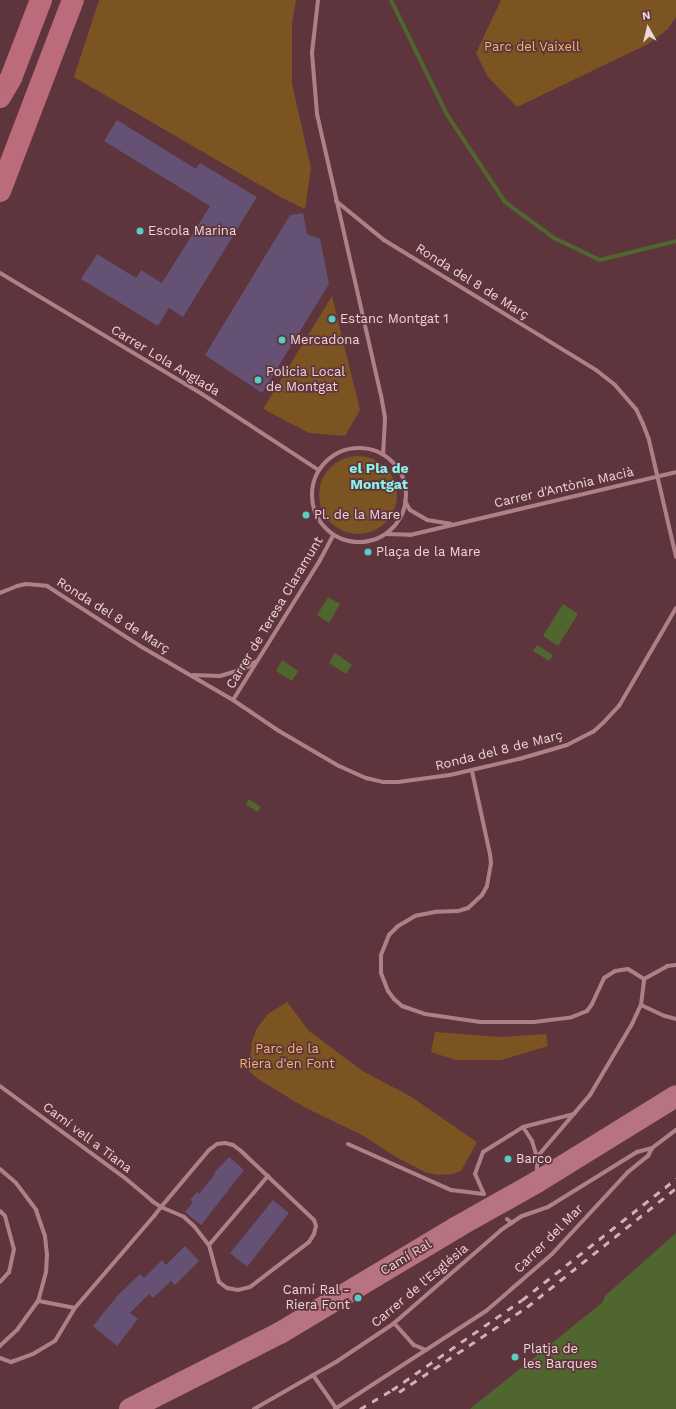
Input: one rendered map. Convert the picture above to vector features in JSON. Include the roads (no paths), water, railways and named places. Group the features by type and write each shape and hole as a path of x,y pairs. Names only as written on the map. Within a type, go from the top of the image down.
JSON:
{"highway":[{"path":"0,80 31,0"},
{"path":"0,97 11,78 41,0"},
{"path":"0,191 73,0"}],"main road":[{"name":"Camí Ral","path":"130,1409 280,1333 673,1100"}],"street":[{"path":"318,0 312,53 314,93 320,132 381,395 385,418 383,453"},
{"name":"Ronda del 8 de Març","path":"336,201 384,240 607,378 626,397 643,424 676,558"},
{"name":"Carrer Lola Anglada","path":"0,273 202,394 317,469"},
{"path":"352,449 367,449 383,453 398,466 405,488 405,501 402,514 396,525 385,534 377,538 359,542 346,541 333,536 322,525 316,514 312,496 312,482 317,469 326,459 336,453 352,449"},
{"name":"Carrer d'Antònia Macià","path":"385,534 410,535 676,472"},
{"name":"Carrer d'Antònia Macià","path":"405,501 410,510 427,520 456,524"},
{"name":"Carrer de Teresa Claramunt","path":"233,700 319,562 333,536"},
{"name":"Ronda del 8 de Març","path":"0,593 26,584 47,586 140,646 233,700 279,731 339,766 366,778 383,782 413,782 472,771 567,746 593,732 619,706 676,608"},
{"name":"Ronda del 8 de Març","path":"190,675 220,676 246,668 257,661"},
{"path":"472,771 490,854 491,863 487,886 478,899 468,908 458,911 435,912 415,916 401,923 390,935 381,955 381,974 388,991 394,999 402,1006 425,1014 480,1022 534,1022 572,1017 587,1011 592,1004 604,978 614,971 628,969 644,979"},
{"path":"644,979 666,966 676,965"},
{"path":"537,1157 574,1114 600,1080 641,1005 644,979"},
{"path":"641,1005 665,1016 676,1019"},
{"name":"Camí vell a Tiana","path":"0,1086 161,1207 184,1217 194,1226 209,1245"},
{"path":"348,1144 451,1190 484,1194 475,1174 483,1152 523,1127 574,1114"},
{"path":"523,1127 532,1141 537,1157 537,1182"},
{"name":"Carrer del Mar","path":"336,1409 486,1311 546,1258 628,1172 648,1156 652,1148 676,1130"},
{"path":"0,1358 10,1362 33,1354 55,1341 74,1308 209,1150 217,1144 225,1143 233,1145 268,1176 314,1220 316,1226 314,1234 309,1242 250,1287 238,1290 227,1288 220,1282 209,1245 268,1176"},
{"name":"Carrer de l'Església","path":"254,1409 313,1375 394,1323 501,1230 522,1216 548,1207 637,1152 652,1148"},
{"path":"0,1169 16,1183 28,1198 41,1222 47,1254 46,1272 38,1301 18,1329 0,1346"},
{"path":"0,1211 4,1216 14,1249 9,1272 0,1282"},
{"path":"507,1219 512,1223"},
{"path":"38,1301 74,1308"},
{"path":"394,1323 414,1345 426,1350"},
{"path":"313,1375 336,1409"}],"waterway":[{"path":"391,0 446,113 505,202 554,238 600,260 676,241"}],"railway":[{"path":"360,1409 392,1390 522,1300 676,1179"},
{"path":"399,1392 527,1307 676,1188"}],"place":[{"name":"Escola Marina","path":"140,231"},
{"name":"Estanc Montgat 1","path":"332,319"},
{"name":"Mercadona","path":"282,340"},
{"name":"Policia Local de Montgat","path":"258,380"},
{"name":"Pl. de la Mare","path":"306,515"},
{"name":"Plaça de la Mare","path":"368,552"},
{"name":"Barco","path":"508,1159"},
{"name":"Camí Ral - Riera Font","path":"358,1298"},
{"name":"Platja de les Barques","path":"515,1357"}],"district":[{"name":"el Pla de Montgat","path":"379,476"}],"park label":[{"name":"Parc del Vaixell","path":"532,47"},
{"name":"Parc de la Riera d'en Font","path":"287,1058"}]}
